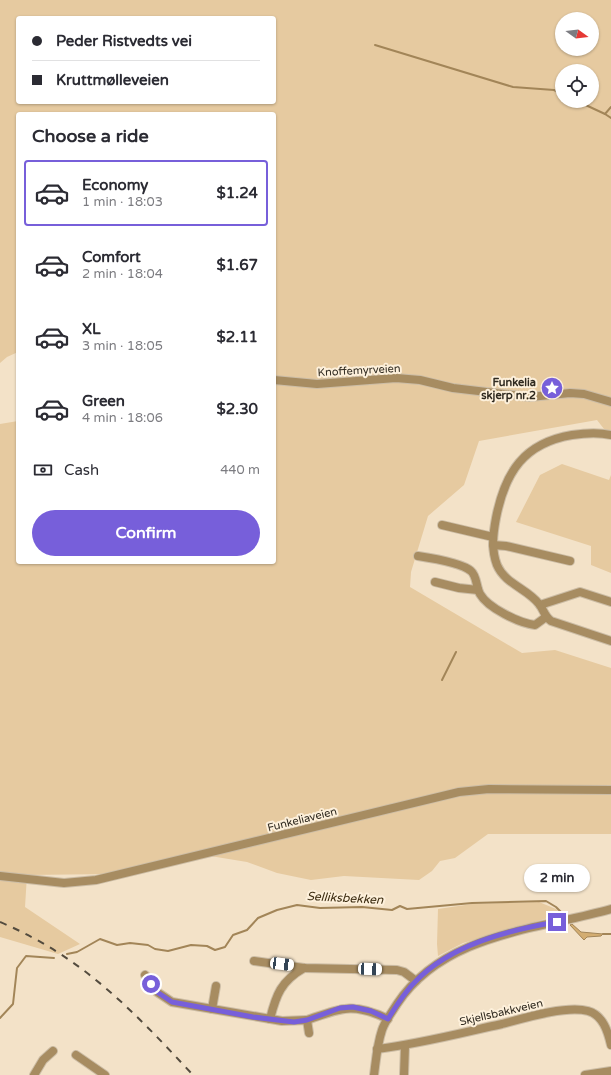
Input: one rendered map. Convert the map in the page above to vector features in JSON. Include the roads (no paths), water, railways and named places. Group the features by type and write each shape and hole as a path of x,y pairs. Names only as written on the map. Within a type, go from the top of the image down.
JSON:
{"street":[{"name":"Knoffemyrveien","path":"276,380 317,384 396,378 420,380 453,388 530,397 570,393 584,394 611,402"},
{"path":"611,435 585,433 556,438 535,447 517,465 500,498 493,541 498,567 505,577 540,605 546,617 551,621 611,642"},
{"path":"442,524 506,546 570,561"},
{"path":"418,556 442,561 470,570 478,590 488,603 519,620 535,625 546,617"},
{"path":"435,582 459,588 478,590"},
{"path":"540,605 580,592 611,602"},
{"name":"Funkeliaveien","path":"0,876 64,883 101,879 464,791 506,789 611,790"},
{"path":"374,1075 377,1049 382,1029 404,994 416,981 434,966 474,944 542,924 578,918 611,909"},
{"path":"254,961 304,968 397,970 404,972 416,981"},
{"path":"270,1020 274,1003 282,986 290,976 304,968"},
{"path":"145,975 157,992 168,1000 270,1020 294,1022 307,1020 340,1008 353,1007 371,1011 388,1019"},
{"path":"212,1009 216,986"},
{"name":"Skjellsbakkveien","path":"377,1049 405,1046 558,1010 589,1011 602,1021 608,1032 611,1045"},
{"path":"307,1020 310,1033"},
{"path":"404,1075 405,1046"},
{"path":"34,1075 43,1060 53,1051"},
{"path":"76,1055 105,1075"},
{"path":"585,1075 611,1071"}],"waterway":[{"path":"375,45 513,87 555,90"},
{"path":"611,107 605,114 611,118"},
{"path":"592,108 605,114"},
{"path":"442,680 456,652"},
{"name":"Selliksbekken","path":"67,954 77,952 100,939 117,945 130,943 148,945 155,949 168,951 191,945 207,946 215,950 225,947 233,935 247,930 258,918 277,910 297,905 320,908 362,907 392,910 400,906 407,909 472,903 546,901 556,907 565,916"},
{"path":"603,934 611,934"},
{"name":"Selliksbekken","path":"0,1018 13,1004 17,968 26,956 54,958"}],"railway":[{"path":"0,922 30,936 82,969 149,1029 193,1075"}],"place":[{"name":"Funkelia skjerp nr.2","path":"552,388"}]}
